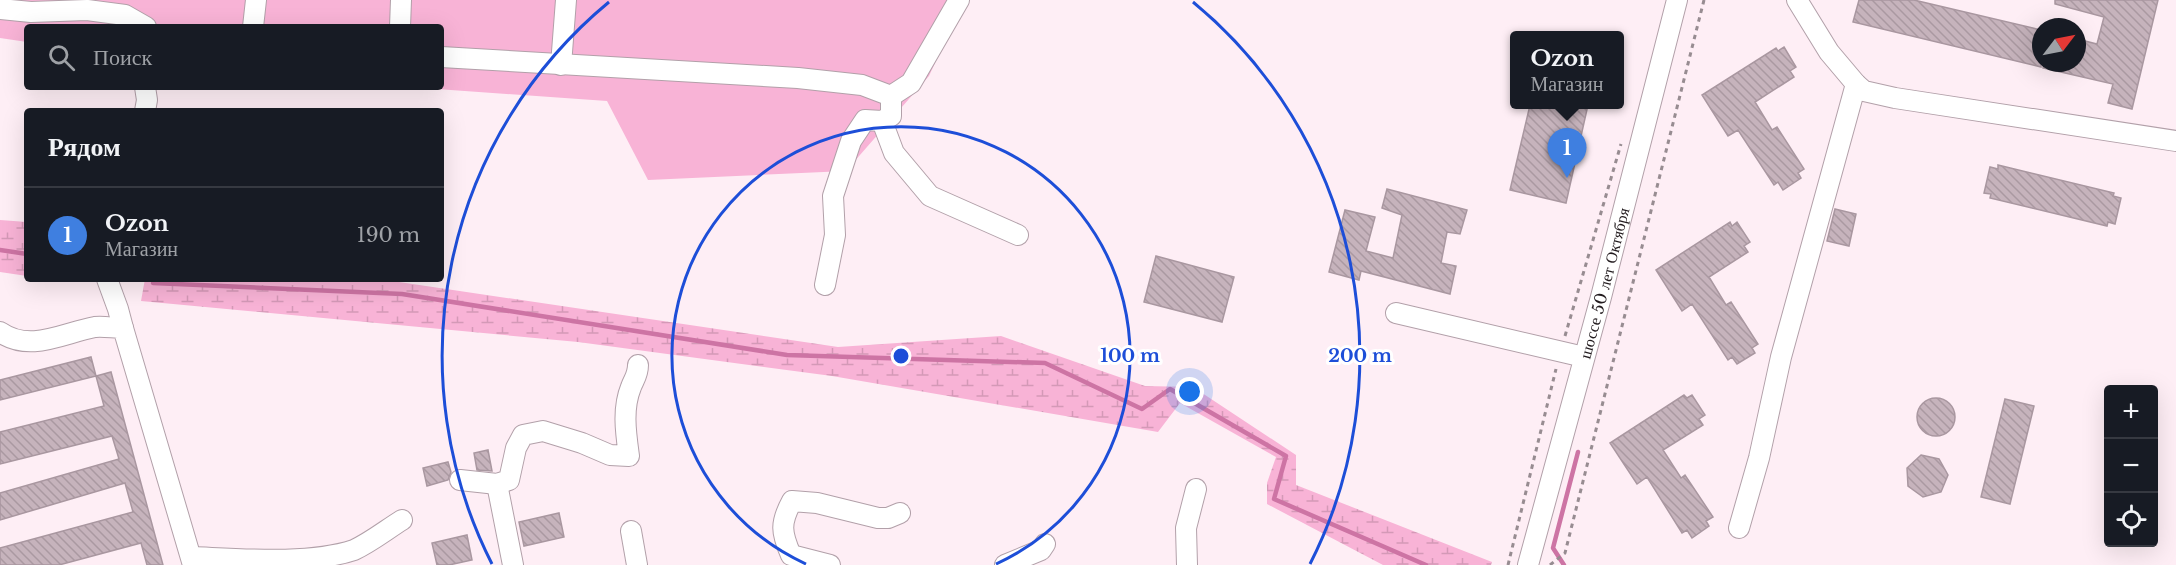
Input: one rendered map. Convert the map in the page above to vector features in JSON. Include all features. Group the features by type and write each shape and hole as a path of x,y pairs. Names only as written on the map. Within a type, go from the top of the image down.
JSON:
{"street":[{"path":"253,24 256,0"},
{"path":"400,24 401,0"},
{"path":"561,64 566,0"},
{"path":"891,96 910,83 958,0"},
{"name":"шоссе 50 лет Октября","path":"1528,565 1677,0"},
{"path":"1797,0 1829,52 1864,91 1895,98 2176,141"},
{"path":"0,9 31,12 87,10 126,14 141,24"},
{"path":"444,57 798,78 862,86 891,96"},
{"path":"1738,528 1759,458 1781,357 1856,84"},
{"path":"145,90 146,108"},
{"path":"825,285 835,235 833,196 851,141 865,120 882,121 891,116 891,96"},
{"path":"882,121 894,153 930,196 1018,235"},
{"path":"108,282 193,561 282,560 335,556 356,549 402,520"},
{"path":"1396,313 1584,357"},
{"path":"0,332 9,338 31,342 46,341 97,327 123,328"},
{"path":"460,480 497,484 509,480 516,448 523,435 543,431 582,443 610,455 629,456 625,425 631,387 638,376 638,364"},
{"path":"497,484 513,565"},
{"path":"1188,565 1186,528 1196,489"},
{"path":"830,565 791,555 786,543 782,519 792,501 817,503 878,518 888,518 900,513"},
{"path":"632,531 637,565"},
{"path":"1005,565 1041,550 1045,544"}],"path":[{"path":"1550,565 1565,553 1704,0"},
{"path":"1508,565 1560,352 1623,135"}],"green space":[{"path":"0,0 964,0 929,76 846,171 648,180 607,101 444,89 444,24 24,24 24,42 0,38"},
{"path":"0,220 24,222 24,276 0,272"},
{"path":"144,282 399,282 838,347 1001,336 1145,386 1193,387 1296,455 1296,485 1492,562 1491,565 1383,565 1267,504 1267,483 1276,457 1180,403 1158,432 832,376 578,342 141,301"}],"building":[{"path":"1859,0 1914,0 2032,28 2032,65 1853,22"},
{"path":"2055,0 2158,0 2132,109 2108,103 2113,84 2060,72 2086,72 2086,41 2097,44 2104,17 2055,4"},
{"path":"1784,47 1796,67 1790,71 1794,77 1755,102 1772,130 1777,127 1804,169 1798,173 1801,178 1783,190 1778,182 1774,185 1738,130 1728,136 1702,95 1776,48 1778,51"},
{"path":"1529,109 1587,109 1566,203 1510,190"},
{"path":"1998,165 2114,193 2113,196 2121,198 2115,224 2108,222 2107,226 1990,198 1991,194 1984,193 1990,167 1998,169"},
{"path":"1387,189 1467,210 1460,234 1447,232 1441,263 1456,266 1450,294 1361,271 1359,280 1329,272 1345,210 1375,217 1366,251 1393,258 1402,215 1382,208"},
{"path":"1835,209 1856,214 1849,246 1827,241"},
{"path":"1730,222 1732,226 1737,222 1750,242 1744,246 1748,252 1709,277 1726,305 1731,302 1758,344 1752,348 1755,353 1737,364 1732,357 1728,360 1692,304 1682,311 1656,270"},
{"path":"1156,256 1234,277 1222,322 1144,302"},
{"path":"91,357 96,376 0,400 0,380"},
{"path":"111,372 163,565 147,565 141,543 59,565 0,565 0,548 133,512 125,483 0,520 0,493 119,459 112,436 0,464 0,432 104,406 96,376"},
{"path":"1684,395 1687,398 1692,395 1705,415 1699,419 1703,425 1663,450 1681,478 1685,475 1713,517 1706,521 1709,526 1692,538 1687,530 1682,533 1647,477 1637,484 1610,443"},
{"path":"1936,398 1943,399 1949,404 1954,410 1954,424 1949,430 1943,435 1936,436 1929,435 1923,430 1918,424 1917,417 1918,410 1923,404 1929,399"},
{"path":"2005,399 2034,406 2010,504 1981,497"},
{"path":"488,450 492,471 477,470 474,453"},
{"path":"1921,455 1939,459 1948,475 1941,492 1923,497 1908,486 1907,468"},
{"path":"448,462 451,472 448,480 427,486 423,468"},
{"path":"559,513 564,537 524,546 519,522"},
{"path":"467,535 472,560 437,565 432,543"}],"waterway":[{"path":"0,250 24,254"},
{"path":"153,283 402,294 787,355 1045,363 1142,409 1170,389 1286,456 1274,499 1426,565"},
{"path":"1564,565 1553,548 1578,452"}],"place":[{"name":"Ozon","path":"1567,178"}]}
